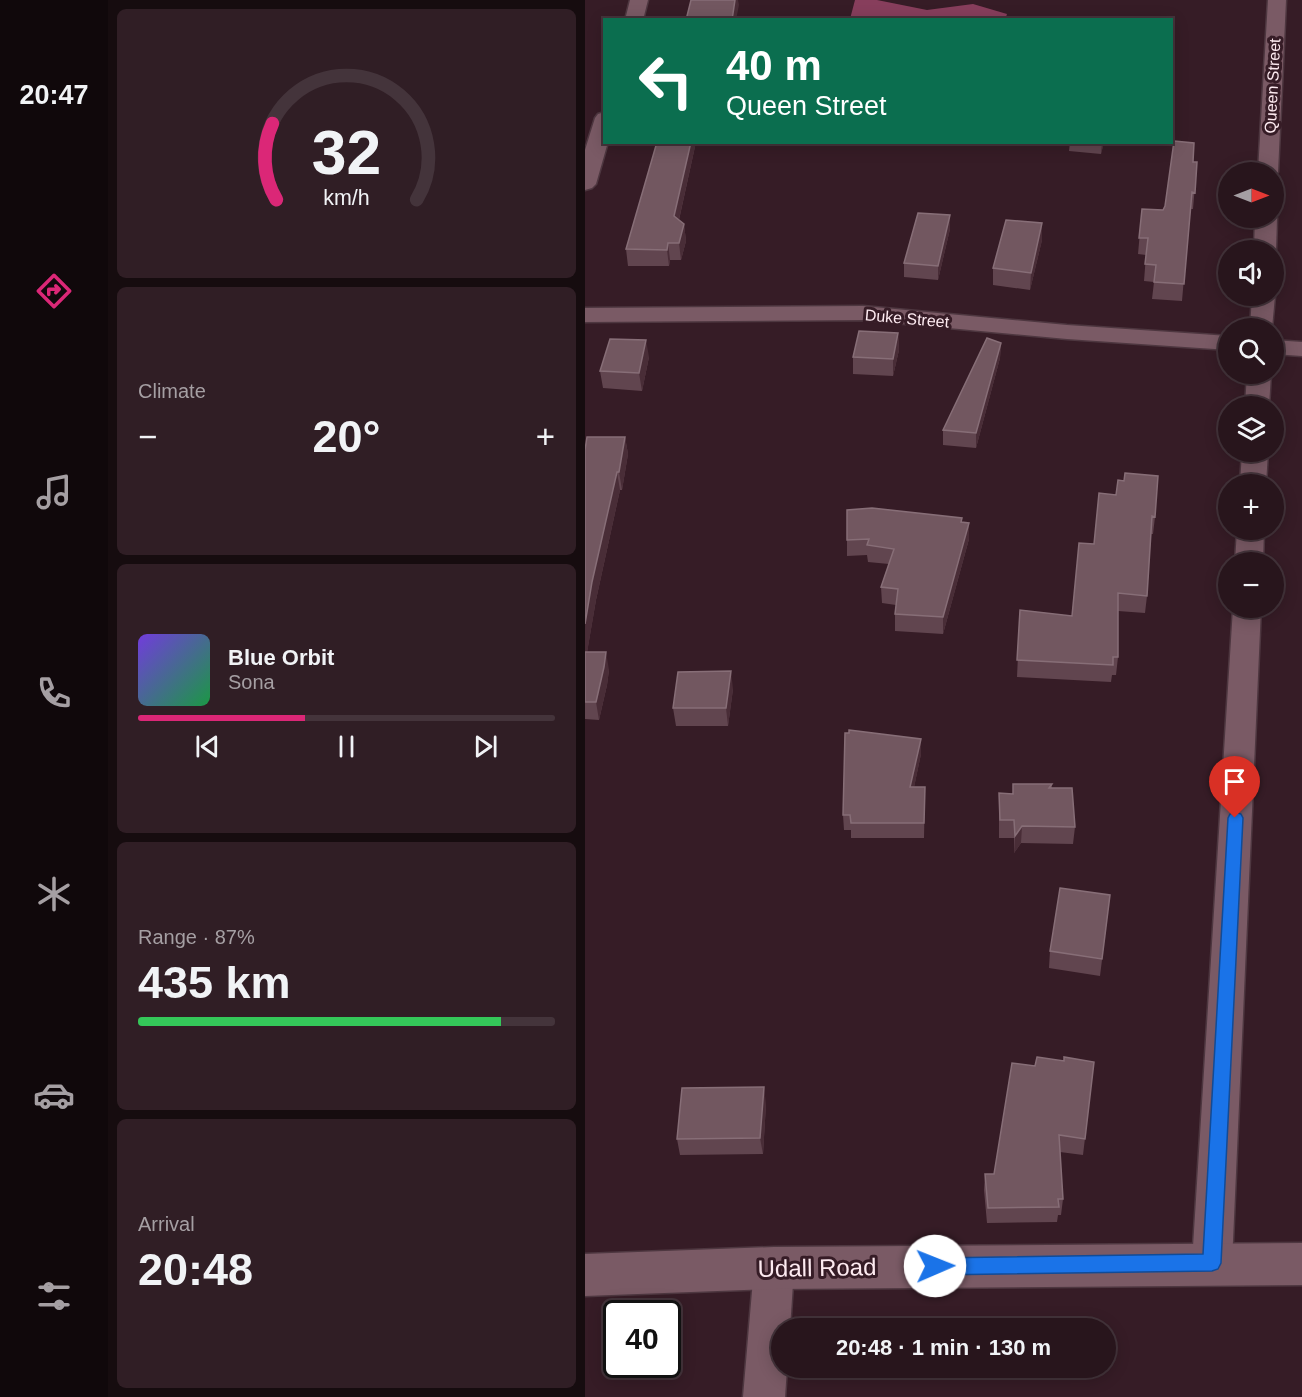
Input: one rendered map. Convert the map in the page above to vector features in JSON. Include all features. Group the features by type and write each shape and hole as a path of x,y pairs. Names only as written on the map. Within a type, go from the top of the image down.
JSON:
{"street":[{"path":"634,18 639,0"},
{"name":"Queen Street","path":"1269,162 1277,0"},
{"path":"586,174 603,124"},
{"name":"Duke Street","path":"585,315 863,313 1067,332 1218,342"},
{"path":"1284,348 1302,349"},
{"path":"1212,1263 1246,618"},
{"name":"Udall Road","path":"585,1275 774,1268 1302,1264"},
{"path":"764,1397 774,1268"}],"shaded area":[{"path":"855,0 877,0 927,10 973,4 1007,14 1006,18 850,18"}],"building":[{"path":"691,0 735,0 732,18 686,18"},
{"path":"1174,141 1194,143 1193,162 1197,162 1184,284 1154,282 1156,265 1145,264 1148,238 1139,238 1142,209 1163,210 1165,206"},
{"path":"656,144 691,144 674,216 684,224 679,243 668,243 667,250 626,249"},
{"path":"918,213 950,215 938,266 904,263"},
{"path":"1006,220 1042,223 1031,273 993,268"},
{"path":"859,331 898,333 893,359 853,357"},
{"path":"987,338 1001,343 976,433 943,430"},
{"path":"610,339 646,340 639,373 600,371"},
{"path":"587,437 625,437 619,472 617,472 592,582 585,624 585,450"},
{"path":"1125,473 1158,476 1155,517 1152,516 1147,596 1118,593 1118,657 1113,657 1113,665 1017,660 1020,610 1072,616 1079,543 1094,544 1099,493 1116,495 1118,480 1124,481"},
{"path":"872,508 962,518 961,522 969,523 943,617 895,614 898,589 881,587 894,549 867,545 869,539 847,540 847,510"},
{"path":"585,652 606,652 596,702 585,702"},
{"path":"731,671 726,708 673,708 678,672"},
{"path":"849,730 921,739 910,787 925,787 924,823 851,823 850,815 843,815 845,733 849,733"},
{"path":"1013,784 1052,784 1049,788 1072,788 1075,827 1022,826 1015,836 1014,820 1000,820 999,793 1013,794"},
{"path":"1060,888 1110,895 1102,959 1050,951"},
{"path":"1037,1057 1064,1061 1064,1057 1094,1062 1085,1139 1059,1135 1063,1199 1058,1199 1059,1207 988,1208 985,1174 994,1174 1012,1063 1035,1066"},
{"path":"764,1087 760,1138 677,1139 682,1088"}],"route":[{"path":"935,1266 1212,1263 1235,818"}]}
